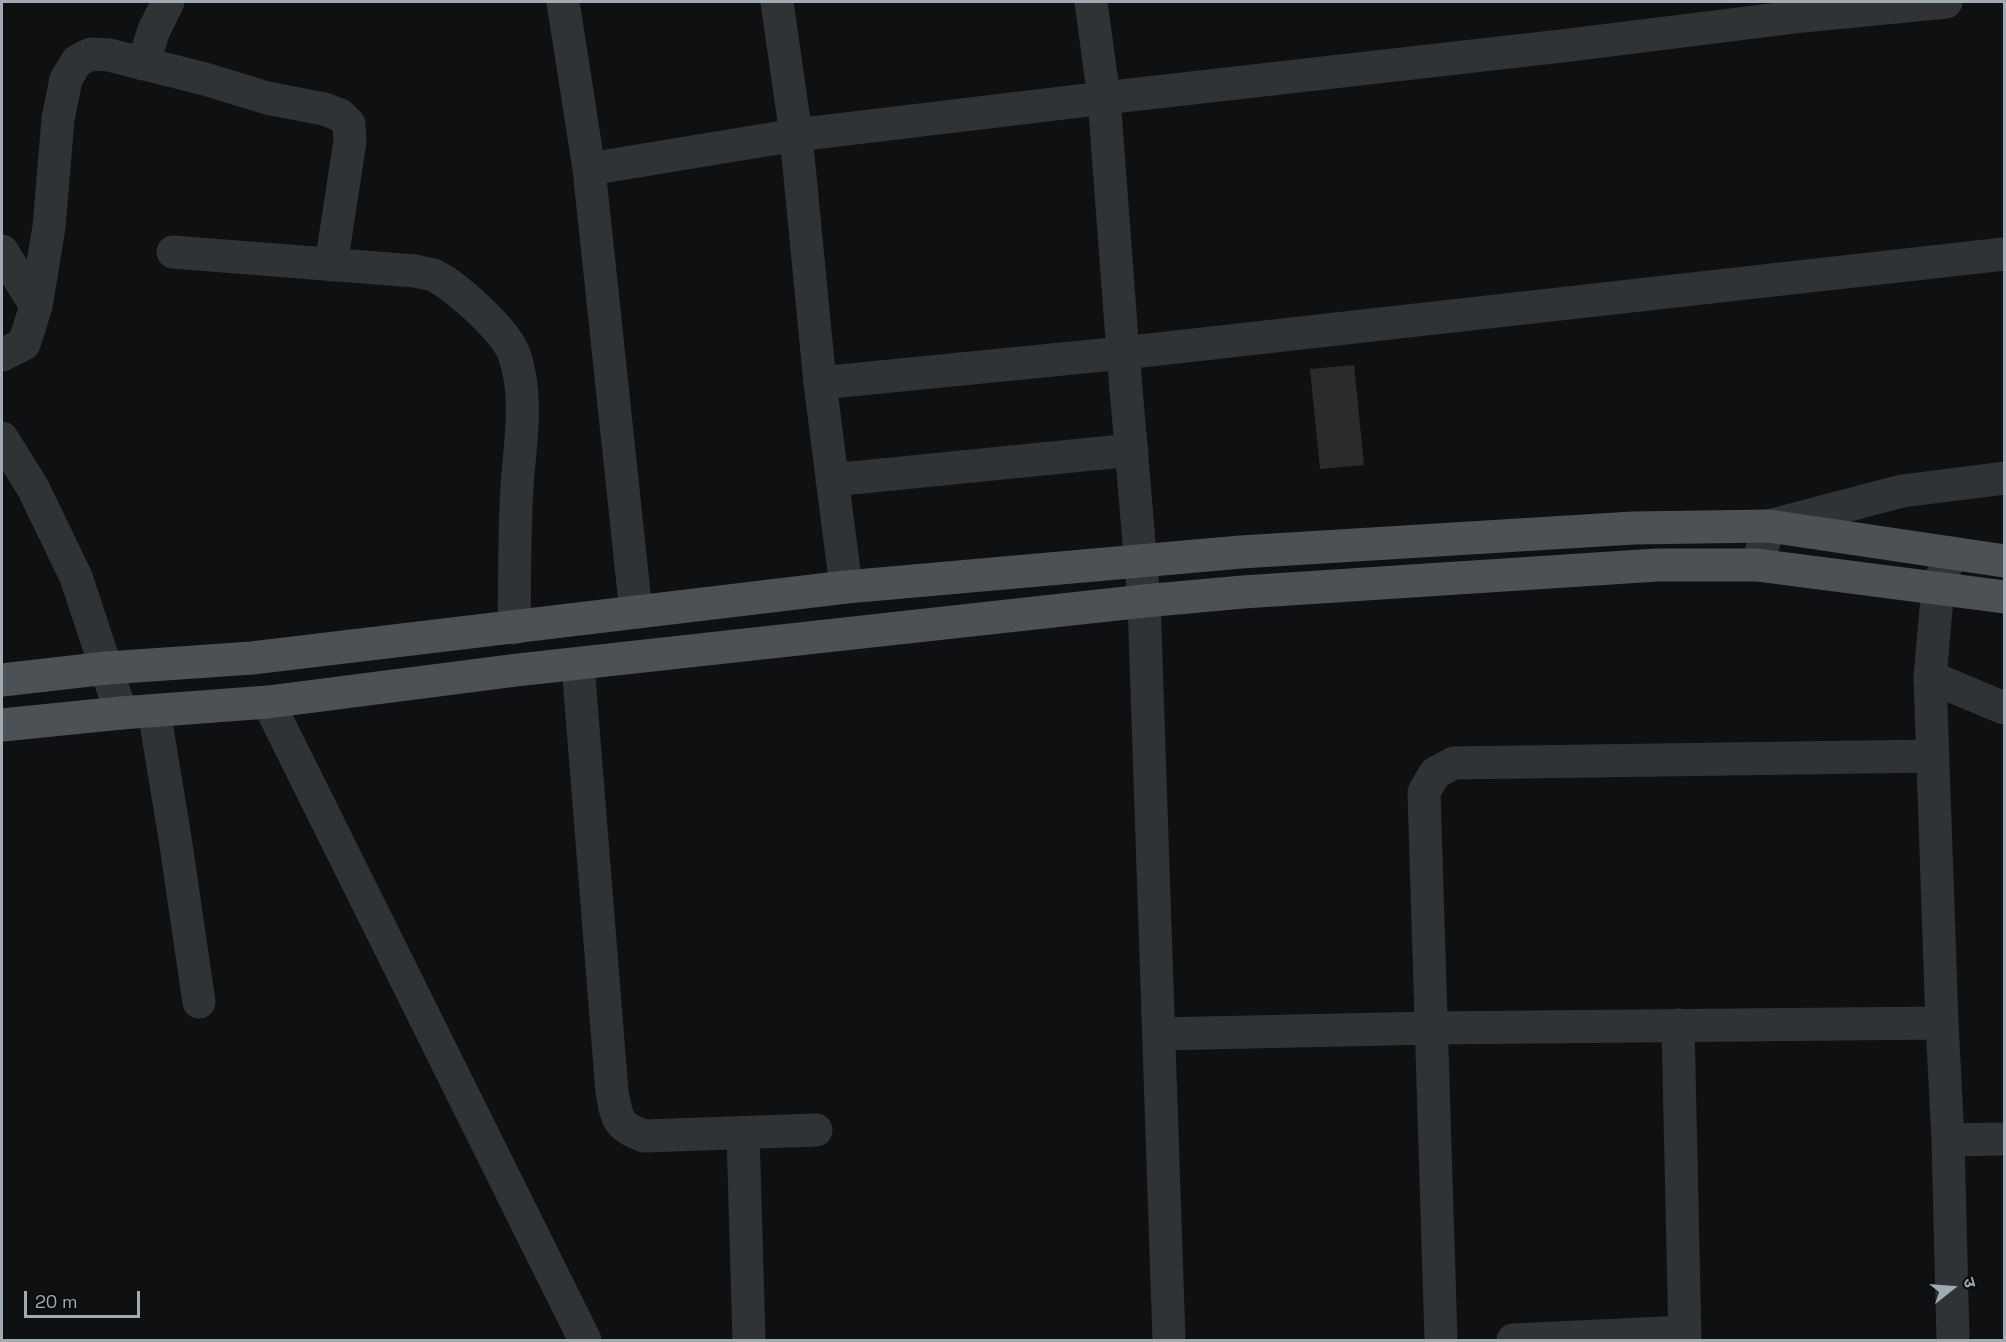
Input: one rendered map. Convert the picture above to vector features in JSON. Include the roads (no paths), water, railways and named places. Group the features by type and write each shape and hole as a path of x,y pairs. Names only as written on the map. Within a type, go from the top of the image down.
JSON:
{"main road":[{"path":"2,680 107,668 252,658 846,587 1241,552 1633,528 1769,526 2004,561"},
{"path":"2,725 268,702 517,670 1144,601 1243,592 1657,565 1757,565 2004,597"}],"street":[{"path":"143,64 154,30 168,2"},
{"path":"563,2 589,168 636,612"},
{"path":"777,2 795,135 820,383 846,587"},
{"path":"1091,2 1104,98 1144,601 1169,1341"},
{"path":"589,168 795,135 1803,16 1946,2"},
{"path":"2,355 24,344 36,306 49,227 58,119 66,79 76,61 91,54 110,55 205,79 267,98 324,109 340,115 348,124 350,141 331,265"},
{"path":"2,251 36,306"},
{"path":"172,252 415,271 433,275 472,304 506,338 514,353 521,379 522,426 517,487 514,628"},
{"path":"820,383 1123,353 2004,254"},
{"path":"2,438 33,488 76,577 121,713"},
{"path":"832,480 1132,450"},
{"path":"1757,565 1769,526 1902,491 2004,478"},
{"path":"1951,553 1938,587 1930,677 1948,1140 1953,1341"},
{"path":"578,665 612,1092 616,1115 627,1130 644,1136 816,1130"},
{"path":"1930,677 2004,708"},
{"path":"268,702 585,1341"},
{"path":"154,711 176,838 199,1002"},
{"path":"1441,1341 1424,792 1435,773 1454,763 1932,756"},
{"path":"1159,1034 1432,1028 1942,1023"},
{"path":"1513,1341 1685,1336 1678,1025"},
{"path":"743,1133 749,1341"},
{"path":"1948,1140 2004,1139"}]}
